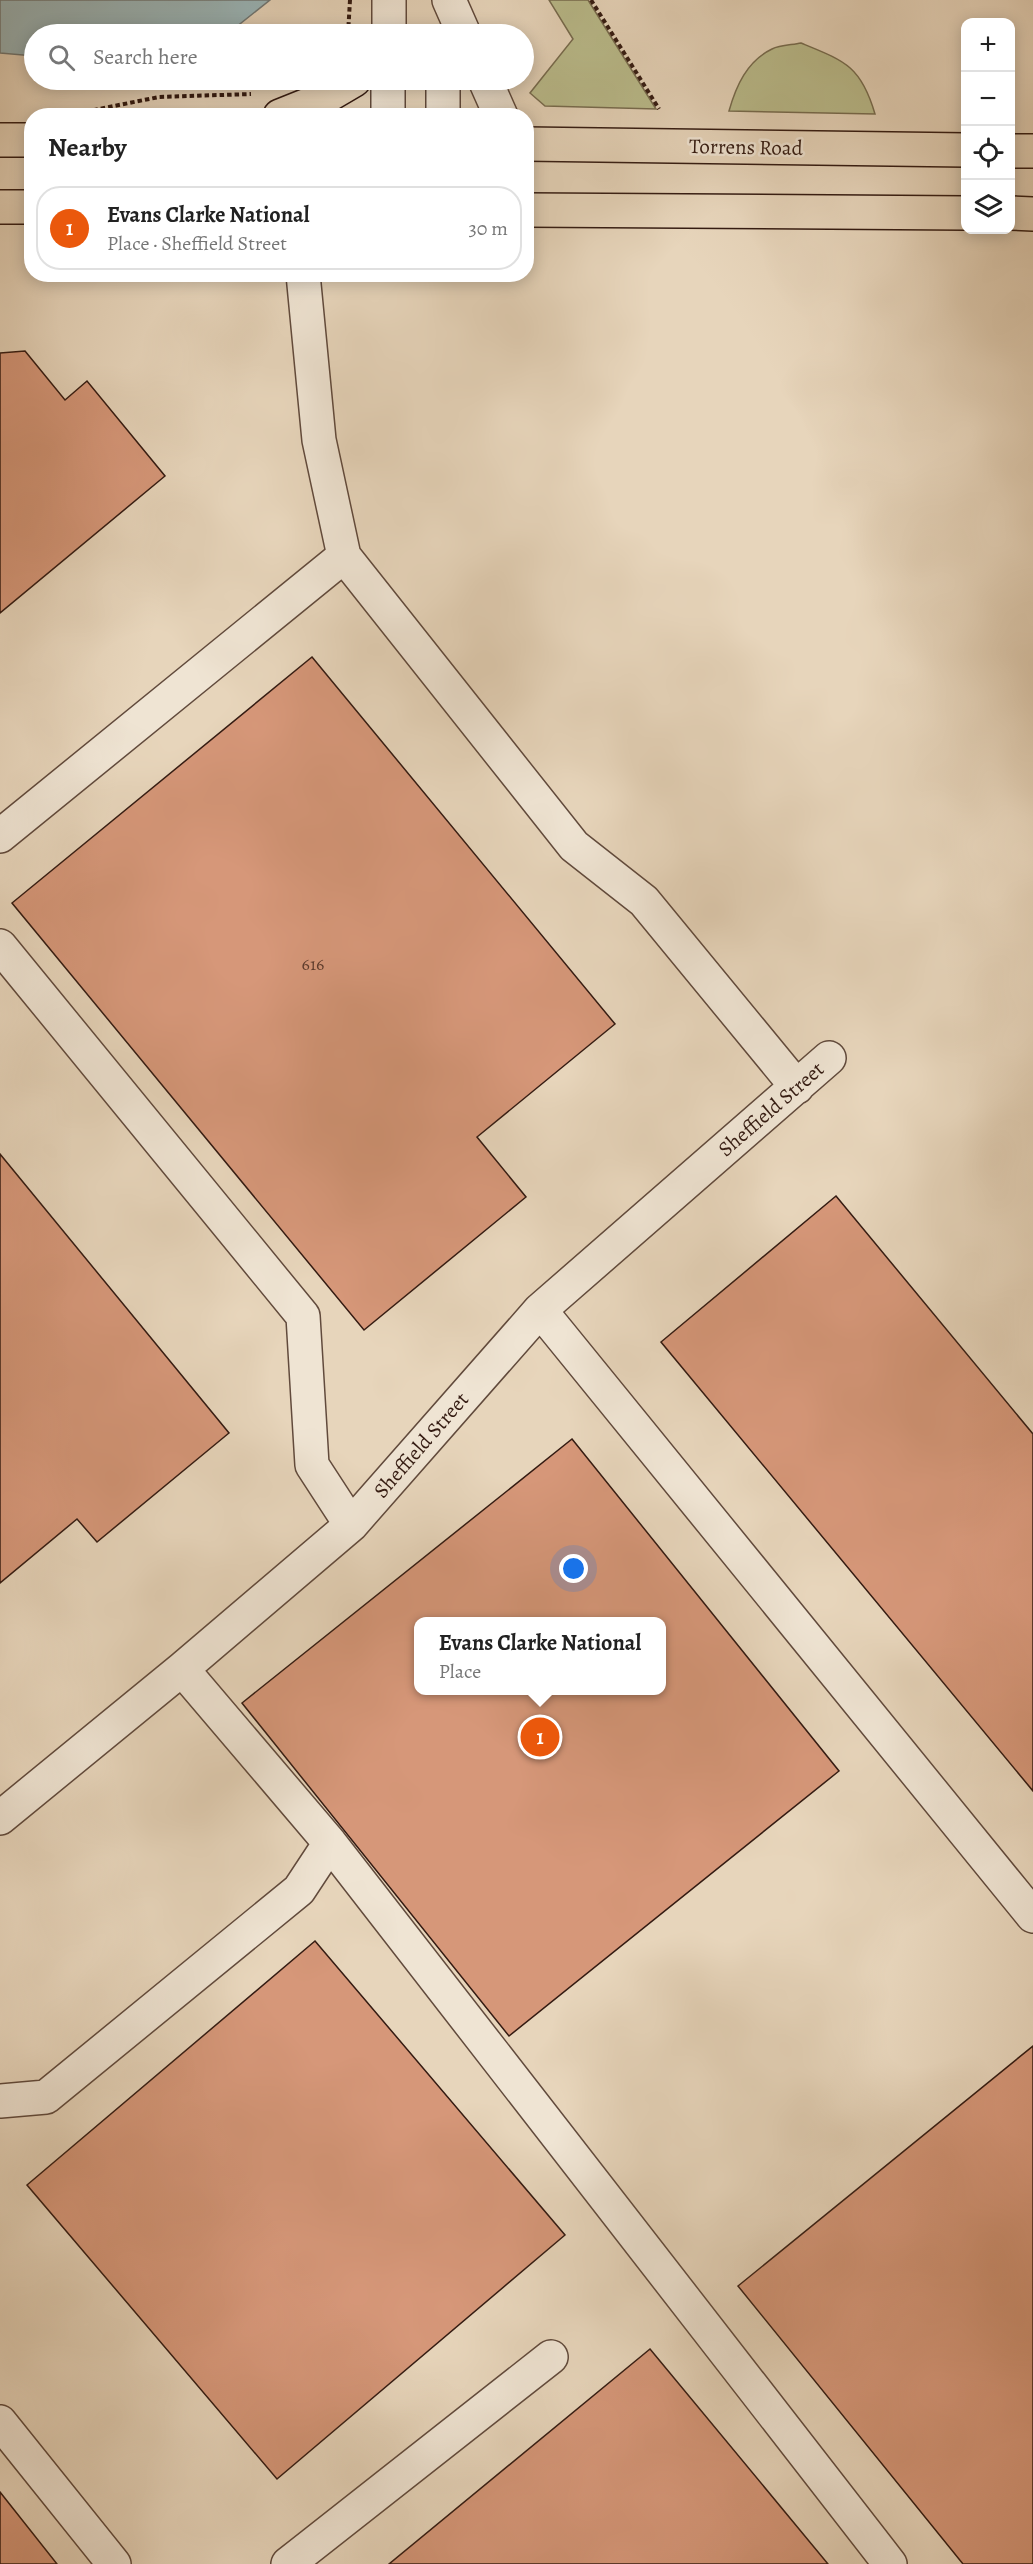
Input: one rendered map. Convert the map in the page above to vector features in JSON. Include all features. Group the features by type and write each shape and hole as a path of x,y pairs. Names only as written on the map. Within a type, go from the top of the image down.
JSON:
{"main road":[{"path":"300,108 337,90"},
{"path":"0,140 24,140"},
{"name":"Torrens Road","path":"534,144 961,150"},
{"path":"1015,151 1033,151"},
{"path":"0,207 24,207"},
{"path":"534,210 961,213"},
{"path":"1015,213 1033,214"}],"street":[{"path":"389,0 389,24"},
{"path":"442,0 443,24"},
{"path":"449,0 460,24"},
{"path":"388,90 388,108"},
{"path":"443,90 443,108"},
{"path":"489,90 497,108"},
{"path":"304,282 319,441 344,556 574,846 644,901 796,1087"},
{"path":"0,836 344,556"},
{"path":"0,946 303,1316 312,1465 351,1525"},
{"name":"Sheffield Street","path":"0,1818 182,1669 351,1525 540,1310 829,1058"},
{"path":"540,1310 1033,1916"},
{"path":"182,1669 330,1843 890,2564"},
{"path":"0,2101 46,2097 299,1890 330,1843"},
{"path":"288,2564 551,2357"},
{"path":"0,2422 114,2564"}],"path":[{"path":"349,24 350,0"},
{"path":"591,0 661,112"},
{"path":"104,108 159,97 256,94"}],"green space":[{"path":"549,0 588,0 656,109 545,106 530,93 573,39"},
{"path":"801,43 849,67 864,85 875,114 729,111 739,84 756,60 775,48"}],"water":[{"path":"0,0 270,0 240,24 24,24 24,55 0,53"}],"building":[{"path":"25,351 65,400 87,381 165,476 0,613 0,353"},
{"path":"312,657 615,1024 477,1137 526,1197 364,1330 12,903"},
{"path":"0,1154 229,1433 97,1542 77,1519 0,1583"},
{"path":"836,1196 1033,1434 1033,1791 661,1342"},
{"path":"572,1439 839,1771 509,2036 242,1703"},
{"path":"315,1941 565,2235 277,2479 27,2185"},
{"path":"1033,2046 1033,2564 963,2564 738,2286"},
{"path":"650,2349 828,2564 389,2564"},
{"path":"0,2492 57,2564 0,2564"}],"place":[{"name":"Evans Clarke National","path":"540,1737"}]}
